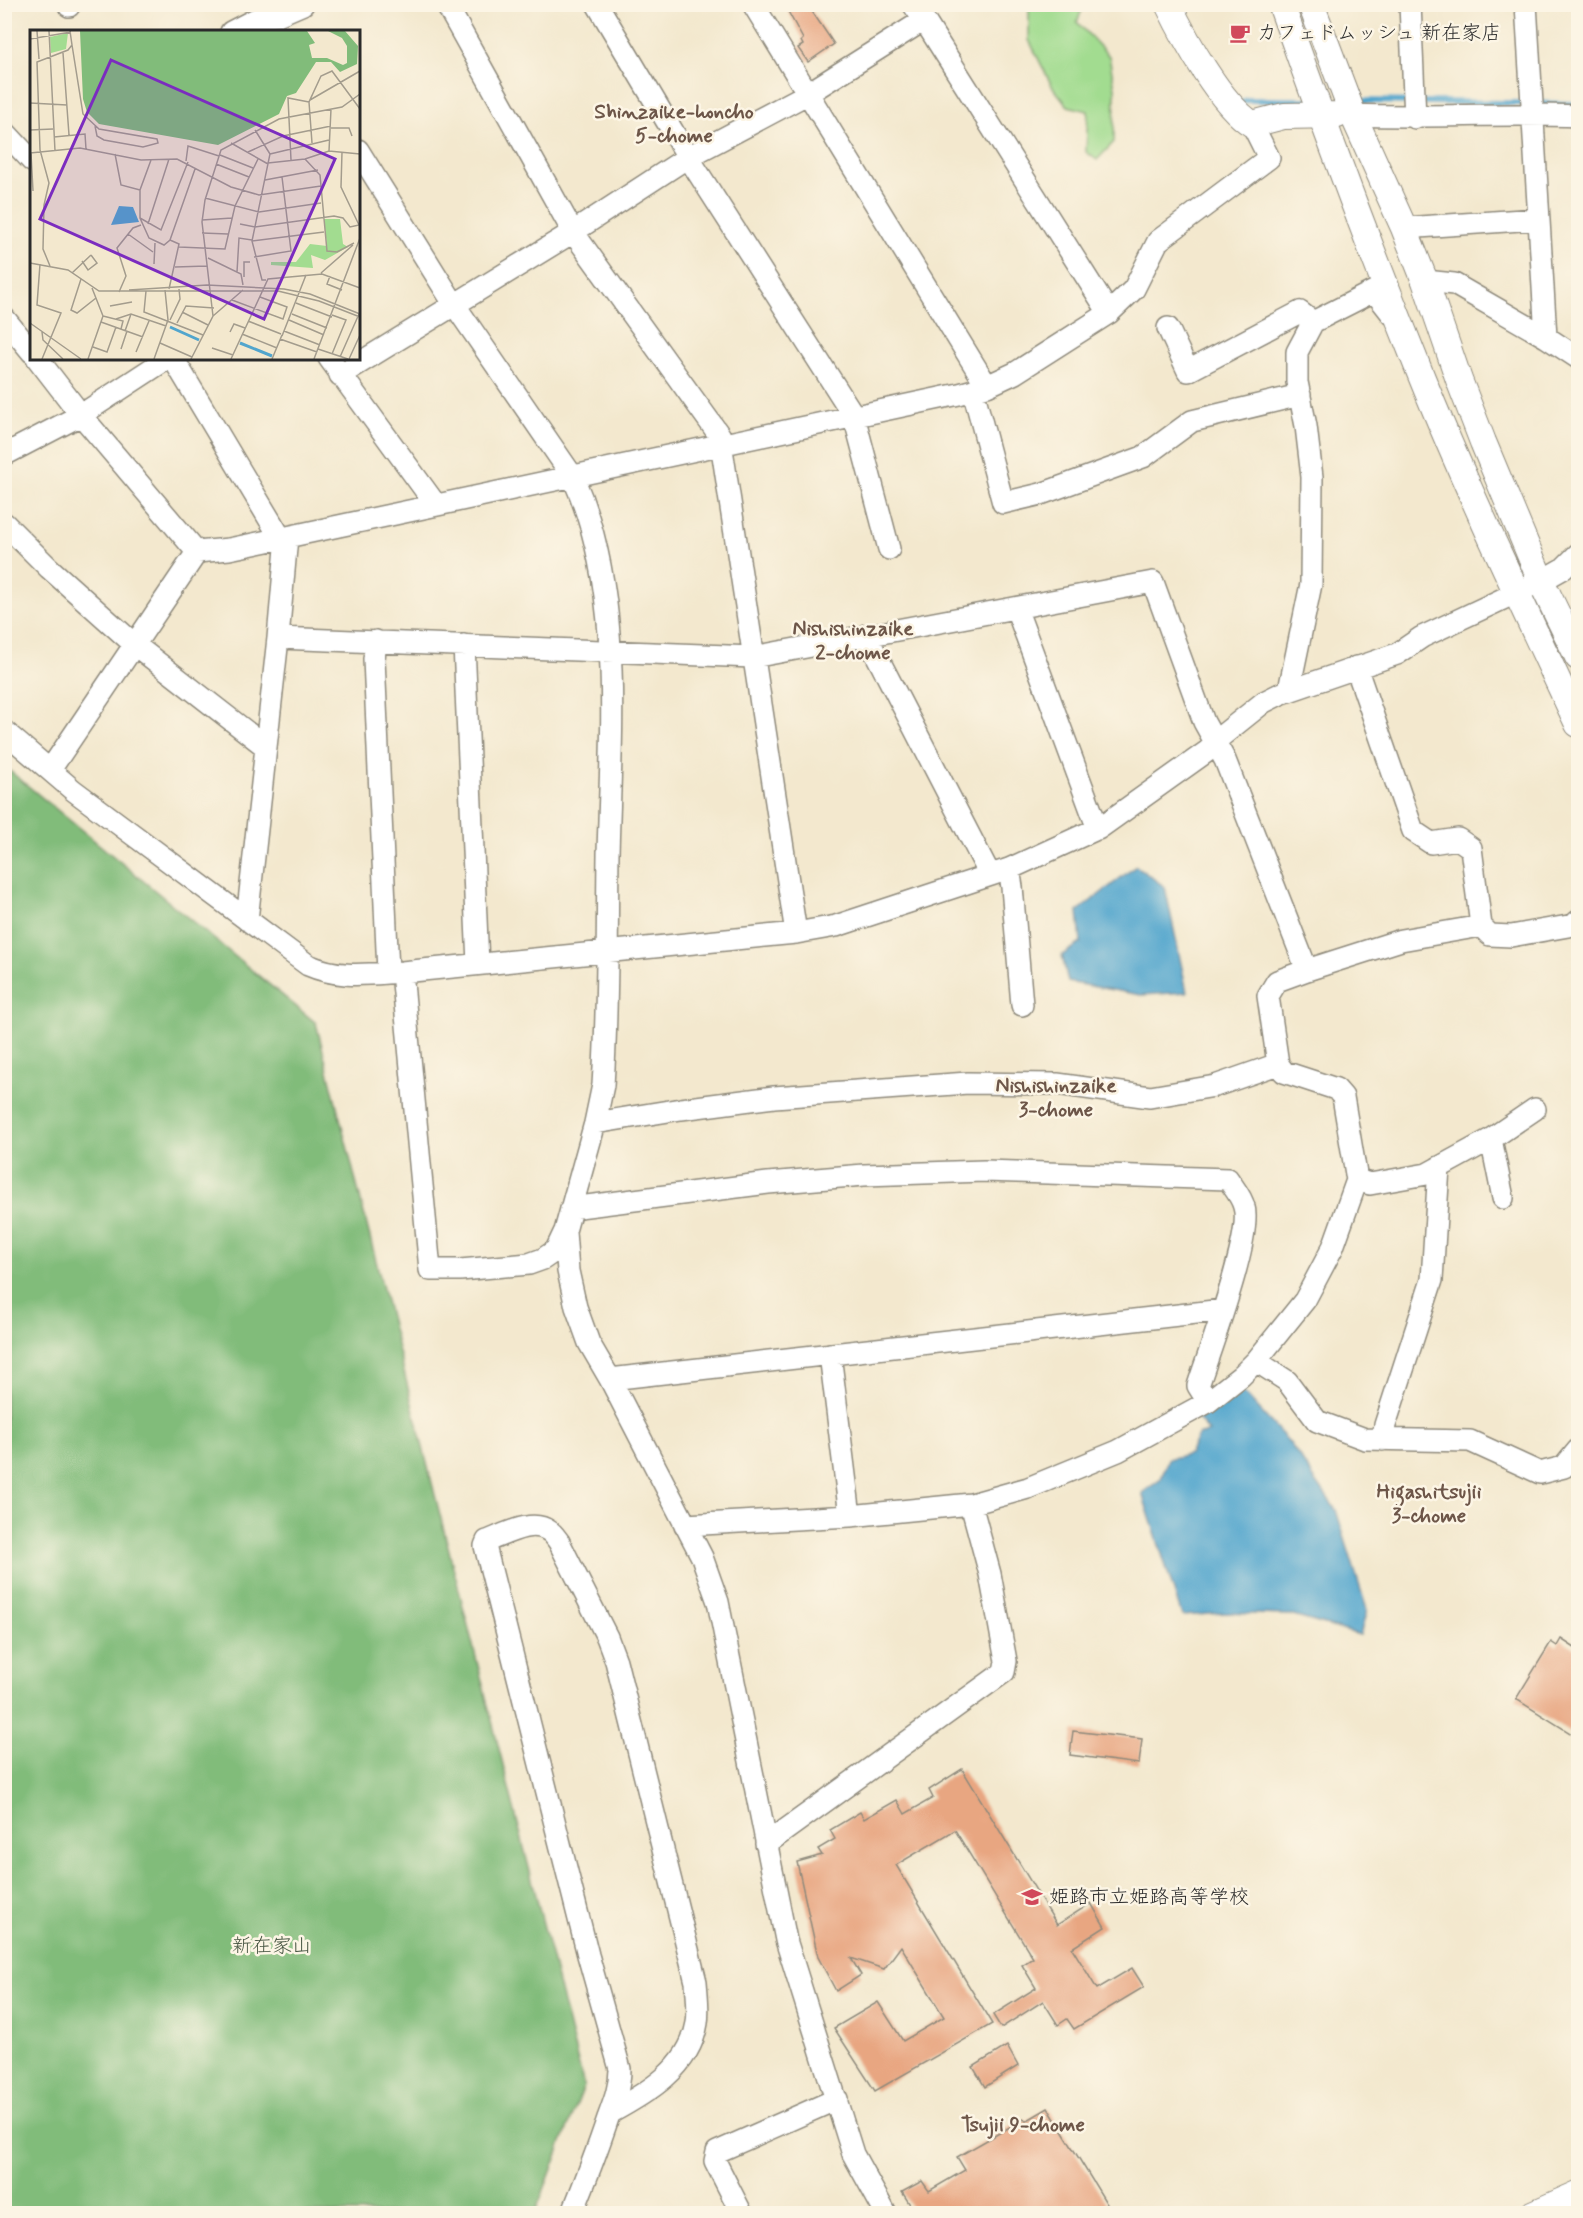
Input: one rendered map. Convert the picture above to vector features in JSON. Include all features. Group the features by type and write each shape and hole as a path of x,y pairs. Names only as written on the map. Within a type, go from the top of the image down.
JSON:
{"street":[{"path":"235,30 256,19 280,24 303,4"},
{"path":"446,4 573,232 720,436 796,933"},
{"path":"597,4 688,157 854,416 889,549"},
{"path":"753,4 980,388 1003,503 1041,494 1143,457 1192,422 1300,395"},
{"path":"197,552 229,549 854,416 980,388 1015,373 1109,313 1134,289 1158,241 1269,158 1252,124 1238,116 1200,62 1168,4"},
{"path":"1281,4 1320,114 1401,326 1441,423 1516,593 1578,724"},
{"path":"1311,4 1353,115 1404,228 1459,380 1541,581 1578,657"},
{"path":"1410,4 1416,117"},
{"path":"1526,4 1546,332"},
{"path":"360,354 454,303 573,232 688,157 807,94 919,12 1109,313"},
{"path":"1252,124 1284,116 1320,114 1416,117 1531,106 1578,116"},
{"path":"4,131 30,159"},
{"path":"360,153 454,303 573,477 582,499 597,552 610,651 603,1085 595,1123 565,1231 556,1251 529,1264 460,1270 430,1270 395,972 374,659 376,642"},
{"path":"1404,228 1538,219"},
{"path":"1425,281 1454,284 1546,332 1578,358"},
{"path":"1289,690 1311,584 1312,477 1297,382 1297,352 1313,322 1374,291 1401,326"},
{"path":"1168,328 1188,371 1300,312 1313,322"},
{"path":"4,318 30,350"},
{"path":"38,360 197,552"},
{"path":"4,455 81,415 165,360"},
{"path":"174,360 284,537 278,638 247,920"},
{"path":"335,367 436,506"},
{"path":"4,523 49,568 135,645 266,747"},
{"path":"50,770 197,552"},
{"path":"1219,751 1264,702 1289,690 1358,673 1397,654 1422,637 1541,581 1564,568 1578,554"},
{"path":"278,638 753,657 1153,582 1204,722 1219,751 1305,963"},
{"path":"1016,608 1098,829"},
{"path":"866,635 1000,872 1022,1005"},
{"path":"464,645 478,964"},
{"path":"1358,673 1413,831 1431,843 1458,839 1471,848 1481,920 1490,935 1511,936 1574,925 1578,921"},
{"path":"4,730 73,790 308,965 342,976 796,933 836,926 1000,872 1098,829 1209,750 1219,751"},
{"path":"685,1525 850,1516 971,1504 1028,1488 1118,1451 1208,1402 1256,1361 1305,1300 1333,1248 1357,1180 1343,1097 1336,1089 1284,1072 1278,1064 1269,996 1277,981 1305,963 1481,920"},
{"path":"595,1123 774,1097 969,1083 1057,1084 1150,1097 1215,1086 1278,1064"},
{"path":"1357,1180 1370,1184 1427,1174 1491,1139 1535,1109"},
{"path":"1491,1139 1503,1198"},
{"path":"1383,1440 1385,1425 1432,1280 1439,1167"},
{"path":"571,1208 768,1183 864,1175 984,1172 1228,1179 1245,1207 1245,1230 1223,1310 1198,1386 1208,1402"},
{"path":"565,1231 568,1271 576,1307 589,1343 702,1557 718,1602 786,1940 853,2154 886,2214"},
{"path":"610,1379 1223,1310"},
{"path":"830,1353 850,1516"},
{"path":"1256,1361 1287,1381 1317,1421 1365,1439 1470,1441 1540,1473 1564,1467 1578,1450"},
{"path":"766,1844 1004,1672 1006,1662 990,1574 971,1504"},
{"path":"572,2214 597,2153 610,2113 620,2083 620,2069 585,1944 485,1546 487,1541 523,1527 539,1526 549,1531 559,1542 607,1638 616,1661 696,1982 698,2021 687,2053 677,2067 639,2098 610,2113"},
{"path":"742,2214 715,2161 717,2152 837,2099"},
{"path":"1533,2214 1578,2194"}],"green space":[{"path":"1029,5 1084,5 1077,22 1109,56 1115,88 1114,142 1097,160 1086,152 1088,111 1068,106 1052,86 1029,40"},
{"name":"新在家山","path":"5,767 316,1023 584,2086 535,2213 5,2213"}],"water":[{"path":"1136,866 1165,887 1187,992 1141,995 1068,982 1062,955 1081,943 1078,911"},
{"path":"1242,1391 1289,1442 1336,1510 1367,1610 1360,1635 1290,1615 1223,1613 1182,1616 1142,1493 1161,1479 1168,1459 1189,1454 1198,1435 1209,1432 1198,1419"}],"building":[{"path":"784,4 807,4 834,44 808,62 798,48 803,45 801,41 803,39"},
{"path":"1561,1639 1578,1650 1578,1738 1516,1699 1551,1642 1557,1646"},
{"path":"1073,1731 1142,1739 1139,1764 1070,1755"},
{"path":"962,1769 1057,1925 1091,1903 1105,1927 1072,1948 1097,1989 1132,1968 1144,1987 1074,2029 1067,2019 1058,2025 1043,2001 1001,2028 993,2015 1036,1988 1022,1965 1033,1958 955,1830 896,1865 992,2024 875,2091 834,2028 878,2002 903,2041 944,2017 901,1946 884,1969 851,1958 861,1975 836,1991 818,1957 797,1862 822,1855 818,1849 835,1839 830,1830 860,1812 864,1819 897,1800 905,1814 933,1798 929,1790"},
{"path":"1007,2046 1018,2066 985,2087 973,2067"},
{"path":"1048,2108 1113,2214 916,2214 902,2192 922,2181 929,2191 965,2170 957,2157"}],"waterway":[{"path":"1242,102 1247,100 1310,100"},
{"path":"1353,101 1578,104"}],"place":[{"name":"カフェドムッシュ 新在家店","path":"1240,33"},
{"name":"姫路市立姫路高等学校","path":"1032,1897"}],"district":[{"name":"Shinzaike-honcho 5-chome","path":"674,124"},
{"name":"Nishishinzaike 2-chome","path":"853,641"},
{"name":"Nishishinzaike 3-chome","path":"1056,1098"},
{"name":"Higashitsujii 3-chome","path":"1429,1504"},
{"name":"Tsujii 9-chome","path":"1023,2125"}]}
